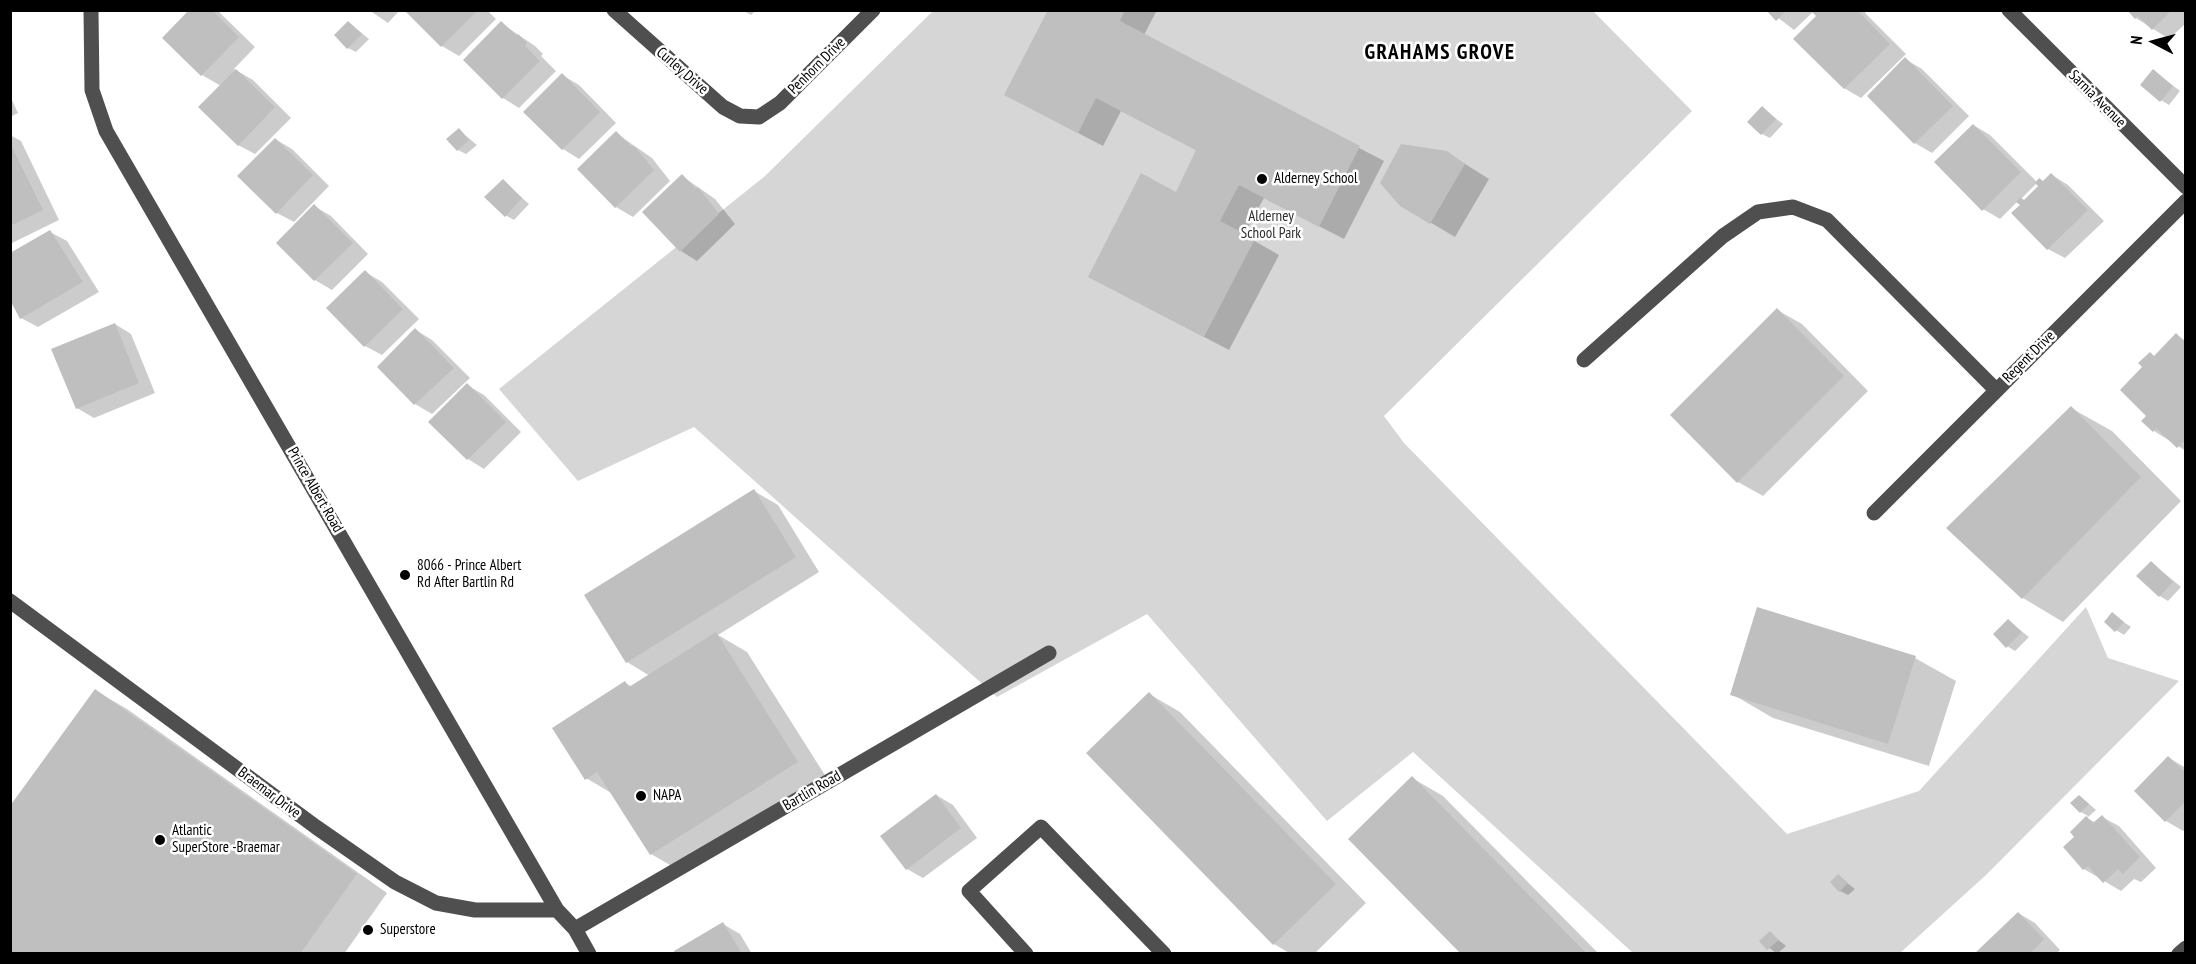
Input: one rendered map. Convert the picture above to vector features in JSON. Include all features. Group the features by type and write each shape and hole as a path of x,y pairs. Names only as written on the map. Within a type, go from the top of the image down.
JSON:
{"street":[{"name":"Prince Albert Road","path":"91,10 92,90 106,131 557,910 575,929 589,954"},
{"name":"Curley Drive","path":"614,10 723,107 740,116 759,117"},
{"name":"Penhorn Drive","path":"759,117 780,103 873,10"},
{"name":"Sarnia Avenue","path":"2009,10 2186,187"},
{"name":"Regent Drive","path":"1874,513 2186,201"},
{"path":"1584,360 1723,236 1758,212 1793,207 1827,220 1996,390"},
{"name":"Braemar Drive","path":"10,601 316,827 402,886 436,903 475,910 557,910"},
{"name":"Bartlin Road","path":"575,929 1049,652"},
{"path":"1026,954 969,891 1041,827 1164,954"},
{"path":"2179,954 2186,948"}],"green space":[{"name":"Alderney School Park","path":"933,11 1593,11 1692,111 1384,416 1404,443 1787,834 1919,791 2086,607 2108,658 2179,681 1986,875 1900,953 1633,953 1413,752 1327,821 1147,614 997,697 694,427 578,481 499,389 765,176"}],"building":[{"path":"189,10 212,10 239,37 201,76 162,38"},
{"path":"404,10 478,10 441,47"},
{"name":"Alderney School","path":"1048,10 1125,10 1120,21 1360,146 1319,227 1239,185 1220,221 1255,239 1204,337 1088,277 1141,173 1176,192 1196,150 1096,98 1078,133 1004,95"},
{"path":"1766,10 1787,10 1776,21"},
{"path":"1814,10 1857,10 1890,44 1844,89 1793,39 1816,16 1812,12"},
{"path":"2127,10 2172,10 2152,30 2138,16 2135,19"},
{"path":"348,21 362,34 347,49 334,35"},
{"path":"501,21 527,43 525,46 540,61 502,99 463,60"},
{"path":"1905,57 1953,106 1914,144 1867,96"},
{"path":"236,69 275,107 238,146 198,107"},
{"path":"2153,69 2173,86 2160,102 2140,85"},
{"path":"562,73 600,112 562,150 523,112"},
{"path":"1762,106 1776,119 1761,135 1747,122"},
{"path":"1973,124 2021,172 1982,211 1934,162"},
{"path":"459,128 469,140 457,151 446,139"},
{"path":"616,131 631,146 635,147 654,170 615,208 577,169"},
{"path":"275,138 313,175 276,214 237,176"},
{"path":"10,143 43,210 10,226"},
{"path":"1401,144 1447,151 1465,164 1430,224 1400,206 1380,183"},
{"path":"2051,173 2088,210 2047,250 2011,213 2020,205 2016,202 2020,197 2024,200 2038,186 2035,183 2039,178 2043,181"},
{"path":"682,174 696,189 698,187 719,214 680,252 642,212"},
{"path":"503,179 522,198 505,217 484,197"},
{"path":"314,204 353,243 314,281 276,243"},
{"path":"50,230 83,282 20,319 10,300 10,253"},
{"path":"365,270 403,309 364,347 326,308"},
{"path":"1777,308 1844,376 1737,483 1670,415"},
{"path":"115,323 139,383 76,409 51,349"},
{"path":"415,328 454,368 414,405 377,367"},
{"path":"2176,333 2186,343 2186,439 2177,448 2156,428 2153,432 2141,421 2146,416 2120,390 2142,367 2138,363 2150,352 2154,356"},
{"path":"467,383 506,422 467,460 428,422"},
{"path":"2071,406 2141,477 2022,599 1946,528"},
{"path":"754,489 796,557 626,663 584,595"},
{"path":"2151,561 2173,582 2159,597 2136,576"},
{"path":"1757,607 1916,656 1888,744 1730,695"},
{"path":"2112,612 2124,622 2115,632 2104,622"},
{"path":"2008,619 2022,632 2006,648 1993,634"},
{"path":"716,632 798,762 650,855 597,772 585,780 552,728 625,681 629,687"},
{"name":"Atlantic SuperStore -Braemar","path":"95,689 357,874 300,954 10,954 10,806"},
{"path":"1149,692 1336,884 1273,945 1086,753"},
{"path":"2168,756 2186,773 2186,801 2165,822 2134,791"},
{"path":"1412,776 1587,954 1461,954 1348,839"},
{"path":"936,794 961,828 906,870 880,836"},
{"path":"2079,795 2089,804 2080,813 2070,803"},
{"path":"2102,815 2140,857 2123,874 2118,869 2103,883 2088,866 2083,870 2063,847 2074,837 2070,832 2086,816 2093,823"},
{"path":"1838,874 1848,883 1839,892 1830,882"},
{"path":"2018,912 2044,939 2030,954 1974,954"},
{"path":"723,922 742,954 676,954 674,951"},
{"path":"1770,931 1779,940 1767,950 1759,941"}],"place":[{"name":"Alderney School","path":"1262,179"},
{"name":"8066 - Prince Albert Rd After Bartlin Rd","path":"405,575"},
{"name":"NAPA","path":"641,796"},
{"name":"Atlantic SuperStore -Braemar","path":"160,840"},
{"name":"Superstore","path":"368,930"}],"district":[{"name":"GRAHAMS GROVE","path":"1440,53"}]}
